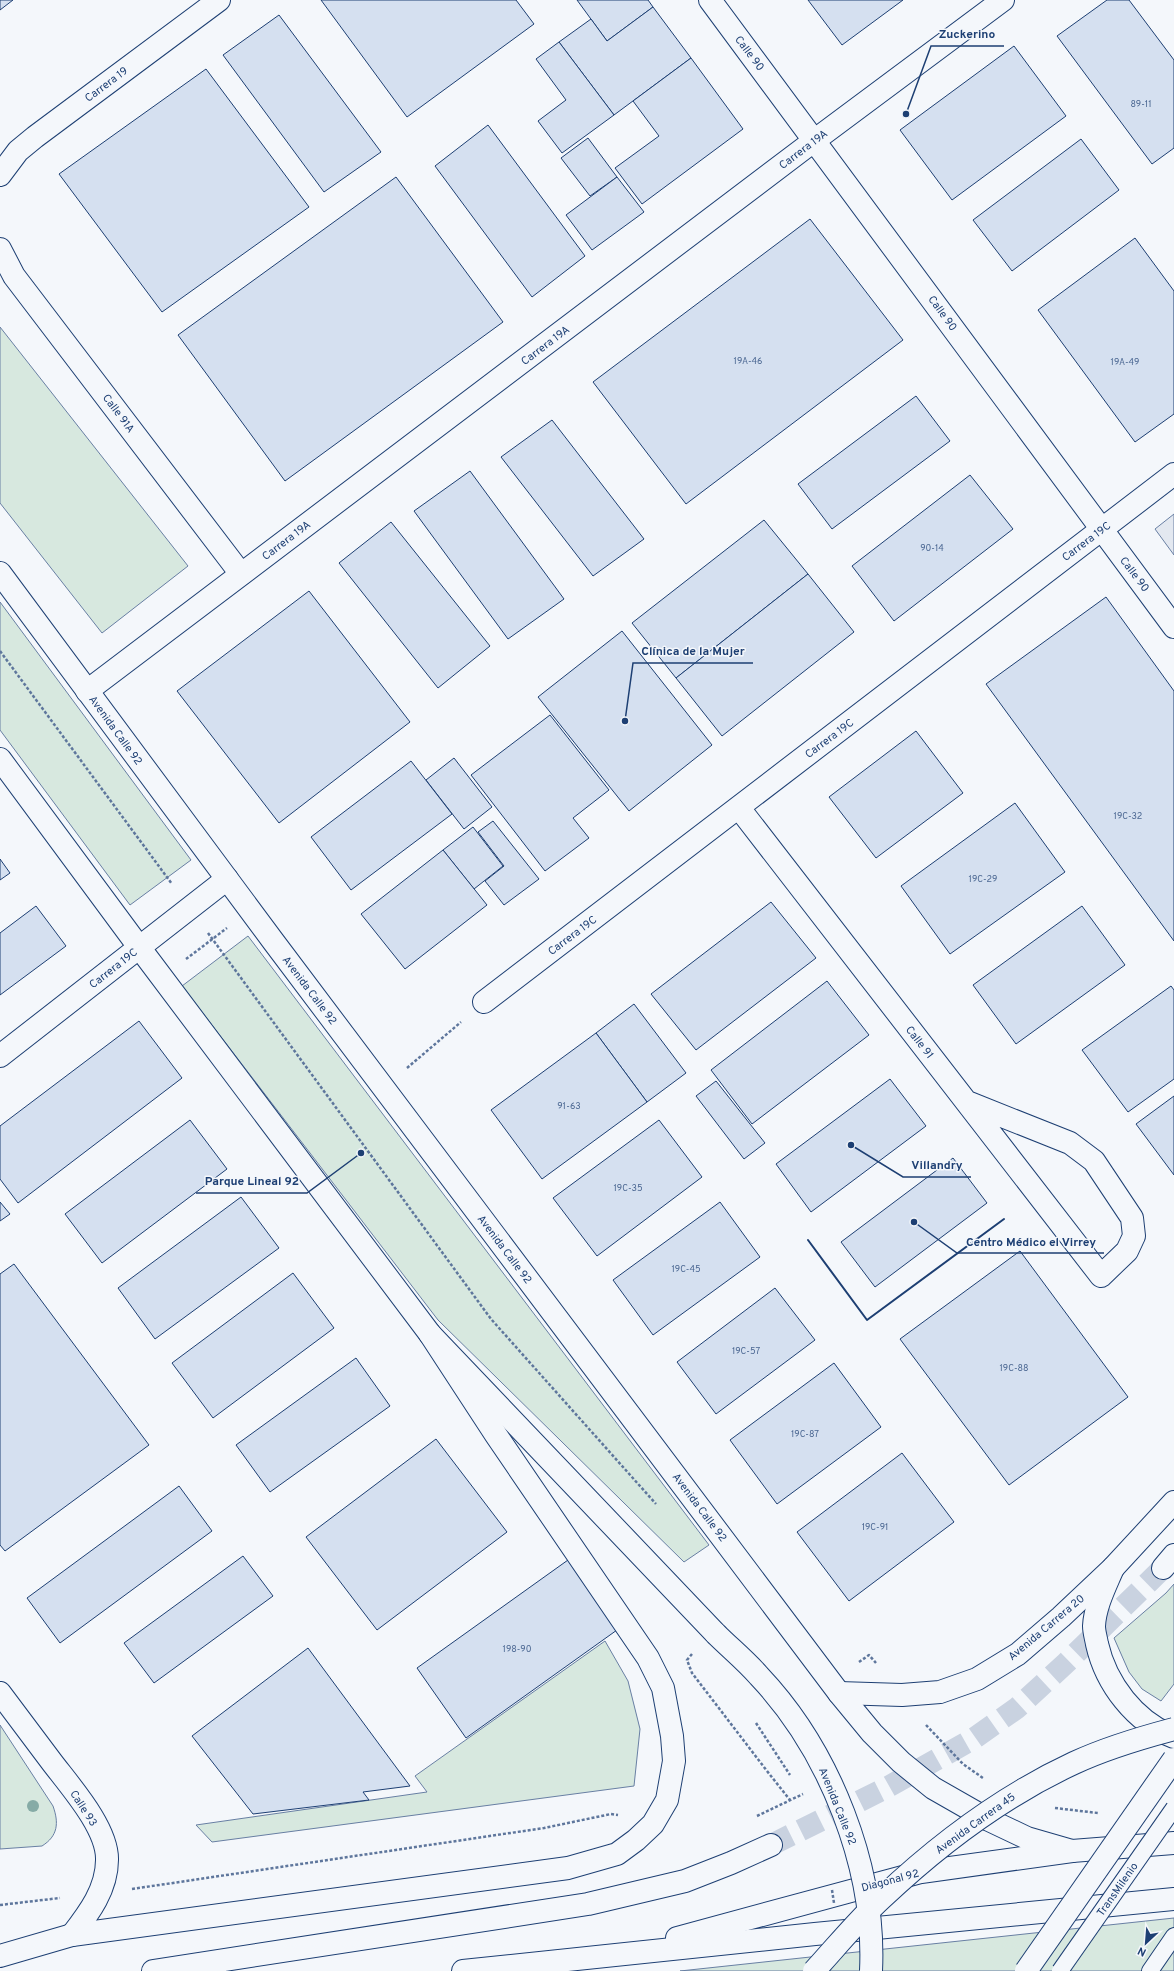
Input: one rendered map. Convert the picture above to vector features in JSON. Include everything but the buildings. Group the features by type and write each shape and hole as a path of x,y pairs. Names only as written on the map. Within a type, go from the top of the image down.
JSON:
{"main road":[{"name":"Carrera 19","path":"0,176 18,151 35,137 219,0"},
{"name":"Calle 90","path":"710,0 1174,627"},
{"name":"Carrera 19A","path":"87,691 815,140 1003,0"},
{"name":"Calle 91A","path":"0,249 14,276 241,574"},
{"name":"Carrera 19C","path":"484,1002 1174,474"},
{"name":"Avenida Calle 92","path":"0,573 250,911 839,1693 872,1733 901,1762 933,1788 989,1820 1027,1838 1072,1851"},
{"name":"Avenida Calle 92","path":"0,759 139,948 430,1334 716,1634 760,1676 798,1724 828,1776 851,1833 866,1892 872,1953 871,1971"},
{"name":"Calle 91","path":"739,808 1101,1276 1127,1251 1134,1236 1132,1218 1094,1161 1070,1143 967,1102"},
{"name":"Carrera 19C","path":"0,1056 226,879"},
{"path":"0,1956 72,1935 568,1868 617,1854 647,1830 667,1800 674,1760 670,1721 663,1688 648,1658 496,1435 430,1334"},
{"name":"Avenida Carrera 20","path":"839,1693 902,1695 940,1692 977,1679 1018,1654 1061,1617 1112,1568 1174,1502"},
{"path":"1112,1568 1099,1601 1094,1627 1100,1657 1112,1685 1128,1705 1149,1723 1174,1737"},
{"name":"Calle 93","path":"0,1693 89,1811 102,1836 107,1858 106,1876 99,1893 85,1918 72,1935"},
{"name":"Avenida Carrera 45","path":"814,1971 881,1898 954,1836 1021,1791 1075,1763 1125,1743 1174,1729"},
{"path":"1026,1971 1174,1759"},
{"name":"Diagonal 92","path":"612,1955 921,1872 1072,1851 1174,1843"},
{"path":"153,1971 588,1904 685,1881 771,1845"},
{"name":"Diagonal 92","path":"463,1971 1174,1899"}],"lane":[{"name":"TransMilenio","path":"1060,1971 1174,1808"},
{"path":"1150,1971 1174,1936"}],"path":[{"path":"0,651 491,1319 659,1507"},
{"path":"162,977 250,911"},
{"path":"384,1088 484,1002"},
{"path":"696,1650 687,1660 692,1673 790,1800"},
{"path":"754,1720 792,1778"},
{"path":"754,1817 809,1790"},
{"path":"800,1792 803,1799"},
{"path":"0,1905 99,1893 544,1828 612,1814 632,1819 647,1830"},
{"path":"831,1888 835,1911"}],"shaded area":[{"path":"0,327 188,566 102,633 0,503"},
{"path":"1174,514 1174,555 1155,529"},
{"path":"0,602 191,860 130,905 0,730"},
{"path":"248,936 709,1545 684,1562 438,1320 182,986"},
{"path":"1174,1584 1174,1684 1161,1701 1142,1689 1129,1672 1114,1638 1166,1593"},
{"path":"605,1641 628,1681 640,1729 634,1786 212,1842 196,1825 427,1792 415,1776"},
{"path":"0,1725 53,1806 56,1818 56,1829 51,1838 42,1846 0,1849"},
{"path":"1174,1918 1174,1971 680,1971"}],"tunnel":[{"path":"771,1845 886,1788 973,1739 1017,1708 1066,1663 1163,1568"}],"wall":[{"path":"808,1240 867,1320 1004,1219"}],"place":[{"name":"Zuckerino","path":"906,114"},
{"name":"Clínica de la Mujer","path":"625,721"},
{"name":"Villandry","path":"851,1145"},
{"name":"Parque Lineal 92","path":"361,1153"},
{"name":"Centro Médico el Virrey","path":"914,1222"}]}
